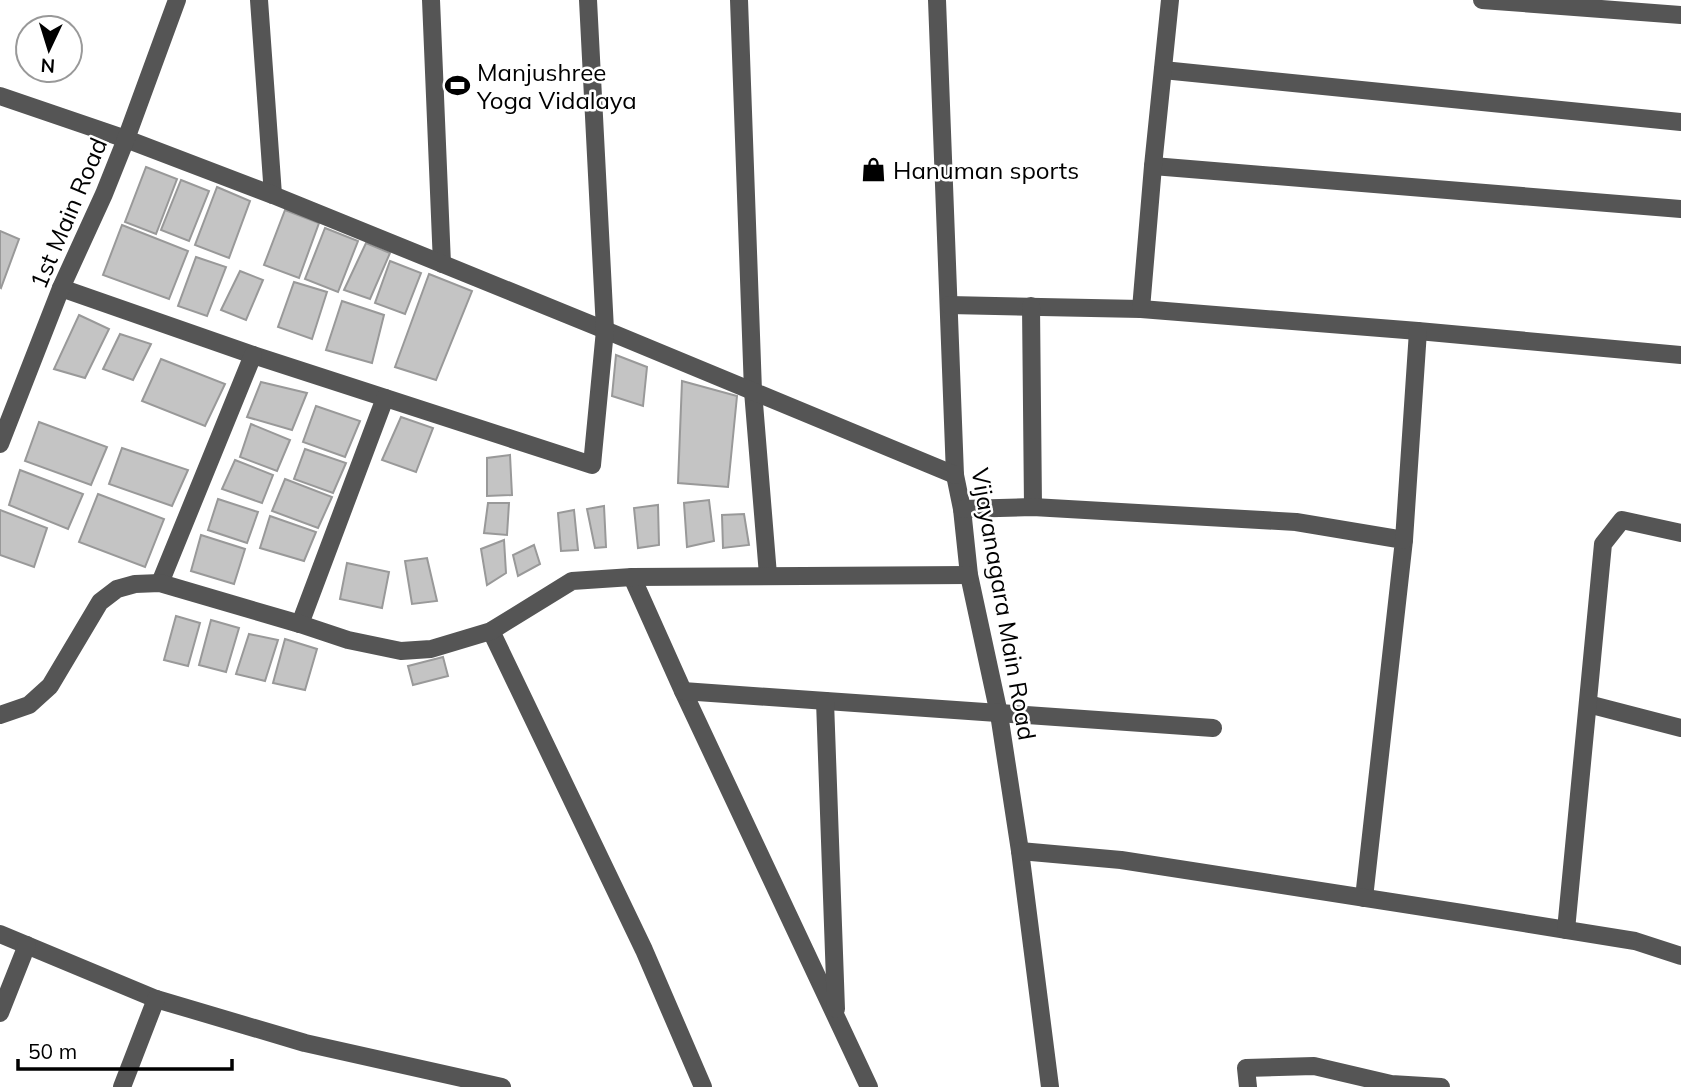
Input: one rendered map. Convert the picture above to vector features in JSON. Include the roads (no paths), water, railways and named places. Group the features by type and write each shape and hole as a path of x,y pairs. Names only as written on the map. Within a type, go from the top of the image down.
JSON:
{"street":[{"name":"1st Main Road","path":"0,444 61,288 126,139 177,0"},
{"path":"259,0 273,195"},
{"path":"431,0 442,264"},
{"path":"61,288 253,355 592,465 605,330 589,0"},
{"path":"739,0 753,391 768,575"},
{"name":"Vijayanagara Main Road","path":"937,0 955,475 970,575 999,713 1020,851 1050,1087"},
{"path":"1141,309 1170,0"},
{"path":"1482,0 1681,15"},
{"path":"1163,70 1681,122"},
{"path":"0,96 126,139 273,195 955,475"},
{"path":"1153,166 1681,209"},
{"path":"949,305 1141,309 1681,355"},
{"path":"1031,306 1033,507"},
{"path":"1364,898 1404,540 1418,331"},
{"path":"160,583 253,355"},
{"path":"300,624 385,398"},
{"path":"962,509 1033,507 1296,522 1404,540"},
{"path":"1566,930 1603,544 1622,520 1681,533"},
{"path":"0,715 29,705 50,686 100,601 117,589 135,584 160,583 348,640 401,651 431,649 491,631 572,581 632,577 970,575"},
{"path":"632,577 869,1087"},
{"path":"491,631 644,950 703,1087"},
{"path":"683,691 1213,728"},
{"path":"825,701 837,1018"},
{"path":"1588,704 1681,728"},
{"path":"1020,851 1121,860 1566,930 1635,941 1681,956"},
{"path":"0,934 156,999 305,1042 502,1087"},
{"path":"0,1013 27,945"},
{"path":"122,1087 156,999"},
{"path":"1248,1087 1246,1068 1314,1066 1391,1084 1441,1087"}],"place":[{"name":"Manjushree Yoga Vidalaya","path":"457,86"},
{"name":"Hanuman sports","path":"873,170"}]}
